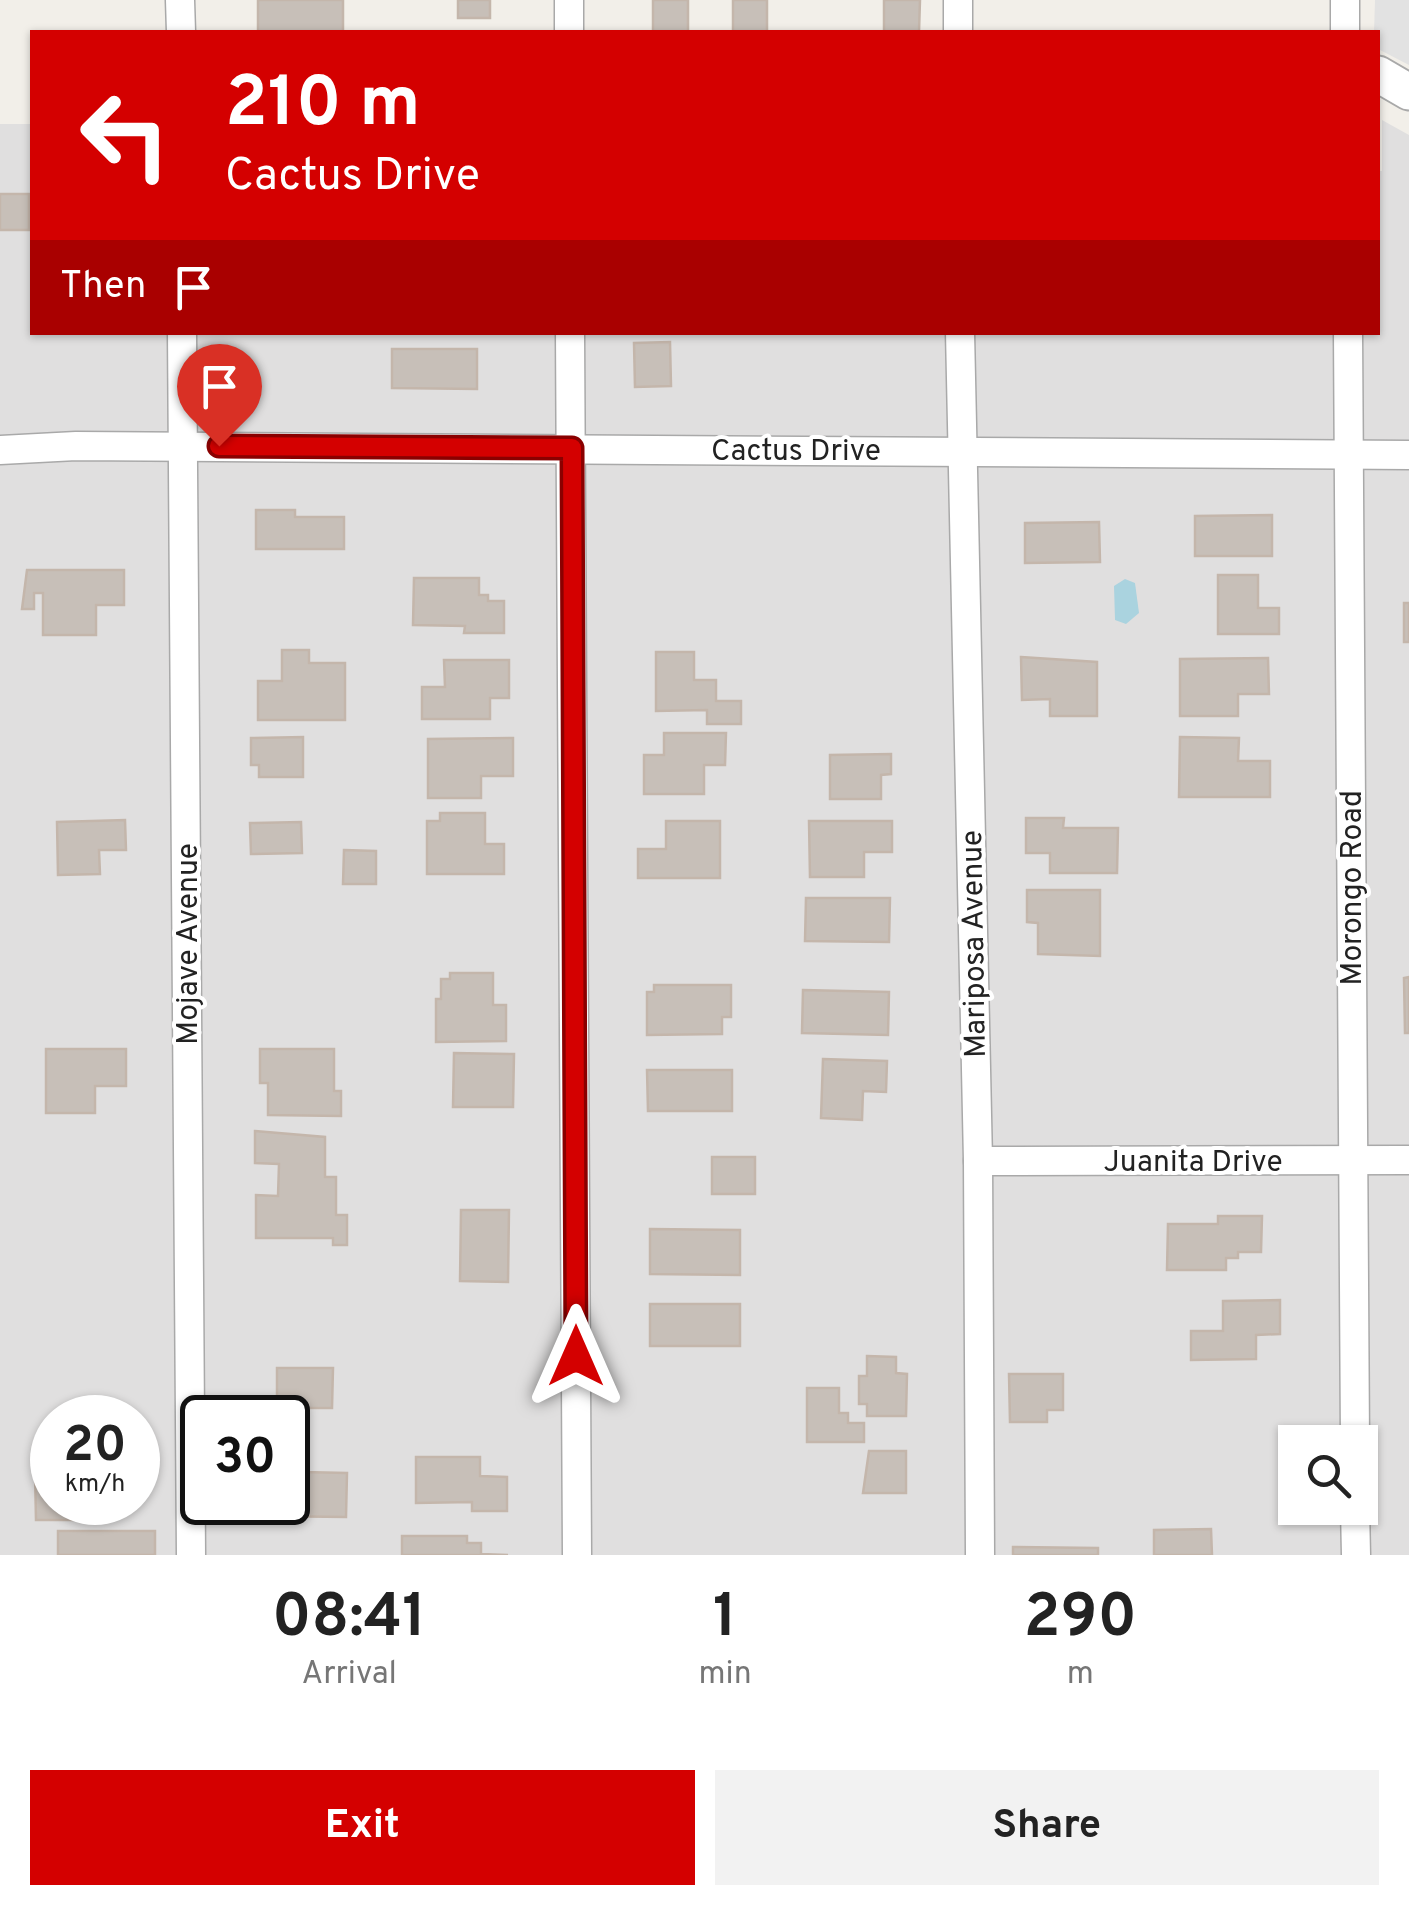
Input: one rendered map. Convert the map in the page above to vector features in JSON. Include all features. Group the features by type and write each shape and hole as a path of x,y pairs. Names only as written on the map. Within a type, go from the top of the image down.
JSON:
{"street":[{"path":"180,0 181,30"},
{"path":"569,0 569,30"},
{"path":"958,0 958,30"},
{"path":"1344,30 1345,0"},
{"path":"1380,75 1409,92"},
{"name":"Mojave Avenue","path":"182,335 191,1555"},
{"path":"570,335 577,1555"},
{"name":"Mariposa Avenue","path":"960,335 978,1161 980,1555"},
{"name":"Morongo Road","path":"1348,335 1354,1425"},
{"name":"Cactus Drive","path":"0,450 184,446 1409,455"},
{"name":"Juanita Drive","path":"978,1161 1409,1160"},
{"path":"1355,1525 1356,1555"}],"shaded area":[{"path":"1375,0 1409,0 1409,65 1380,50 1380,30 1374,30"},
{"path":"1382,120 1409,135 1409,1555 0,1555 0,124 30,124 30,335 1380,335"}],"water":[{"path":"1125,579 1135,583 1139,613 1126,624 1115,620 1114,586"}],"building":[{"path":"258,0 343,0 343,30 258,30"},
{"path":"458,0 490,0 490,18 458,18"},
{"path":"653,0 688,0 688,30 653,30"},
{"path":"733,0 767,0 767,30 733,30"},
{"path":"884,0 920,0 919,30 884,30"},
{"path":"0,194 29,194 29,230 0,230"},
{"path":"670,342 671,386 635,387 634,343"},
{"path":"392,349 477,349 477,389 392,388"},
{"path":"256,510 295,510 295,517 344,517 344,549 256,549"},
{"path":"1272,515 1272,556 1195,556 1195,516"},
{"path":"1099,522 1100,562 1025,563 1025,523"},
{"path":"27,570 124,570 124,605 96,605 96,635 43,635 43,593 34,593 34,609 22,609"},
{"path":"1218,575 1258,575 1258,608 1279,608 1279,634 1218,634"},
{"path":"414,578 479,578 479,595 488,595 488,601 504,601 504,633 464,633 465,626 413,625"},
{"path":"1404,603 1409,603 1409,642 1404,642"},
{"path":"282,650 309,650 309,663 345,663 345,720 258,720 258,681 282,681"},
{"path":"656,652 694,652 694,680 716,680 716,701 741,701 741,724 707,724 707,710 656,711"},
{"path":"1021,657 1097,662 1097,716 1050,716 1050,699 1022,700"},
{"path":"1268,658 1269,694 1238,694 1238,716 1180,716 1180,659"},
{"path":"444,660 509,660 509,698 490,698 490,719 422,719 422,687 445,687"},
{"path":"664,733 726,733 725,765 704,765 704,794 644,794 644,755 664,755"},
{"path":"303,737 303,777 259,777 259,765 251,765 251,738"},
{"path":"1180,737 1239,738 1238,761 1270,761 1270,797 1179,797"},
{"path":"513,738 513,776 481,776 481,798 428,798 428,739"},
{"path":"891,754 891,774 881,775 881,799 830,799 830,755"},
{"path":"440,813 485,813 485,844 504,844 504,874 427,874 427,821 440,821"},
{"path":"1026,818 1064,818 1063,828 1118,828 1117,873 1050,873 1050,853 1026,853"},
{"path":"125,820 126,850 99,850 100,874 58,875 57,822"},
{"path":"666,821 720,821 720,878 638,878 638,849 666,849"},
{"path":"809,821 892,821 892,852 864,852 864,877 810,877"},
{"path":"301,822 302,853 251,854 250,823"},
{"path":"344,850 376,851 376,884 343,884"},
{"path":"1027,890 1100,890 1100,956 1038,954 1038,923 1027,922"},
{"path":"806,898 890,898 889,942 805,941"},
{"path":"450,973 493,973 493,1005 506,1005 506,1041 436,1042 436,999 441,999 441,979 450,979"},
{"path":"1409,977 1409,1033 1405,1033 1404,978"},
{"path":"654,985 731,985 731,1017 722,1017 722,1034 647,1035 647,992 654,992"},
{"path":"803,990 889,992 888,1035 802,1033"},
{"path":"46,1049 126,1049 126,1086 95,1086 95,1113 46,1113"},
{"path":"260,1049 334,1049 334,1091 341,1091 341,1116 268,1115 268,1083 260,1083"},
{"path":"454,1053 514,1054 513,1107 453,1107"},
{"path":"823,1059 887,1061 886,1092 863,1091 862,1120 821,1118"},
{"path":"647,1070 732,1070 732,1111 648,1111"},
{"path":"255,1131 325,1137 325,1177 336,1177 336,1215 347,1215 347,1245 333,1245 333,1238 256,1238 256,1195 278,1196 279,1164 255,1163"},
{"path":"712,1157 755,1157 755,1194 712,1194"},
{"path":"461,1210 509,1210 508,1282 460,1281"},
{"path":"1218,1216 1262,1216 1261,1252 1238,1252 1238,1258 1226,1258 1226,1270 1167,1270 1168,1224 1218,1224"},
{"path":"650,1229 740,1230 740,1275 650,1274"},
{"path":"1280,1300 1280,1334 1256,1335 1256,1359 1191,1360 1191,1331 1223,1331 1223,1301"},
{"path":"650,1304 740,1304 740,1346 650,1346"},
{"path":"867,1356 896,1357 896,1373 907,1374 906,1416 867,1416 867,1404 859,1404 859,1376 867,1376"},
{"path":"277,1368 333,1368 332,1408 310,1408 310,1395 277,1395"},
{"path":"1009,1374 1063,1374 1063,1410 1047,1410 1047,1422 1010,1422"},
{"path":"807,1388 839,1388 839,1413 848,1413 848,1423 864,1423 864,1442 807,1442"},
{"path":"869,1451 906,1451 906,1493 863,1493"},
{"path":"416,1457 480,1457 480,1476 507,1477 507,1511 472,1511 472,1502 416,1503"},
{"path":"310,1472 347,1473 346,1517 310,1517"},
{"path":"1211,1529 1212,1555 1154,1555 1154,1530"},
{"path":"58,1531 155,1531 155,1555 58,1555"},
{"path":"402,1536 467,1536 467,1543 481,1543 481,1554 508,1555 402,1555"},
{"path":"1013,1547 1098,1548 1098,1555 1013,1555"}],"route":[{"path":"219,446 572,448 576,1356"}]}
